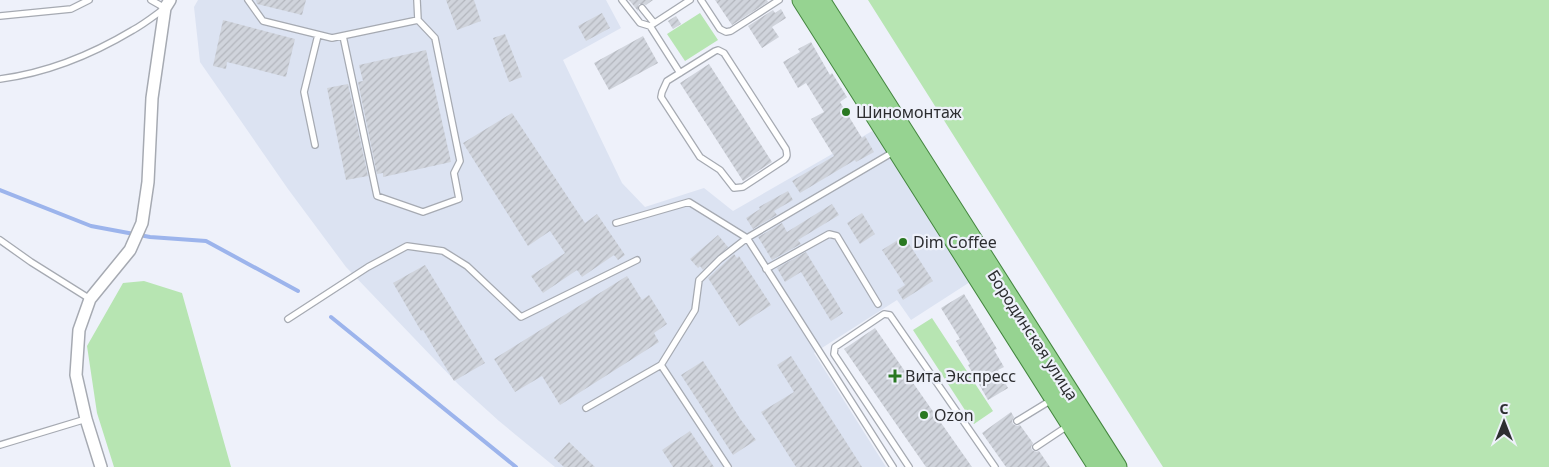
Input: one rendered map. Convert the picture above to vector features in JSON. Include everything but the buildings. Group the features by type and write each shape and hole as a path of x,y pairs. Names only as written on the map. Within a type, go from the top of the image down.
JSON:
{"main road":[{"name":"Бородинская улица","path":"802,0 1098,467"},
{"name":"Бородинская улица","path":"820,0 1118,467"}],"street":[{"path":"101,467 86,419 76,375 79,330 90,299 130,250 142,223 148,182 152,98 167,4"}],"lane":[{"path":"0,16 70,9 88,0"},
{"path":"151,0 167,4"},
{"path":"248,0 263,21 332,38 418,20"},
{"path":"343,36 378,196 423,212 459,199 454,173 460,161 435,38 418,20 417,0"},
{"path":"622,0 640,23 652,25 690,0"},
{"path":"701,0 720,29 726,32 731,31 779,0"},
{"path":"0,79 22,76 73,60 133,30 167,4"},
{"path":"642,8 680,73"},
{"path":"316,145 304,92 318,35"},
{"path":"715,51 722,51 786,149 787,157 742,187 731,186 720,170 700,157 661,97 668,81 680,73 715,51"},
{"path":"586,408 661,365 695,310 699,280 720,259 746,238 897,150"},
{"path":"616,223 689,202 746,238 893,467"},
{"path":"766,269 829,234 837,236 878,304"},
{"path":"0,240 90,299"},
{"path":"288,319 368,267 406,246 443,251 467,266 521,317 637,260"},
{"path":"909,467 834,354 835,347 884,314 890,315 995,467"},
{"path":"661,365 728,467"},
{"path":"1017,421 1054,398"},
{"path":"0,446 86,419"},
{"path":"1036,447 1071,423"}],"shaded area":[{"path":"198,0 606,0 621,28 563,60 622,183 645,207 704,188 733,211 874,130 970,282 911,320 897,300 814,353 886,467 555,467 458,384 346,267 288,189 200,62 194,7"}],"green space":[{"path":"868,0 1549,0 1549,467 1163,467"},
{"path":"700,13 718,40 685,61 667,34"},
{"path":"144,281 182,293 231,467 114,467 97,413 87,346 123,283"},
{"path":"932,318 993,411 974,424 913,330"}],"waterway":[{"path":"0,190 91,226 150,237 206,241 298,291"},
{"path":"331,317 516,467"}],"place":[{"name":"Шиномонтаж","path":"846,112"},
{"name":"Dim Coffee","path":"903,242"},
{"name":"Вита Экспресс","path":"895,376"},
{"name":"Ozon","path":"924,415"}]}
